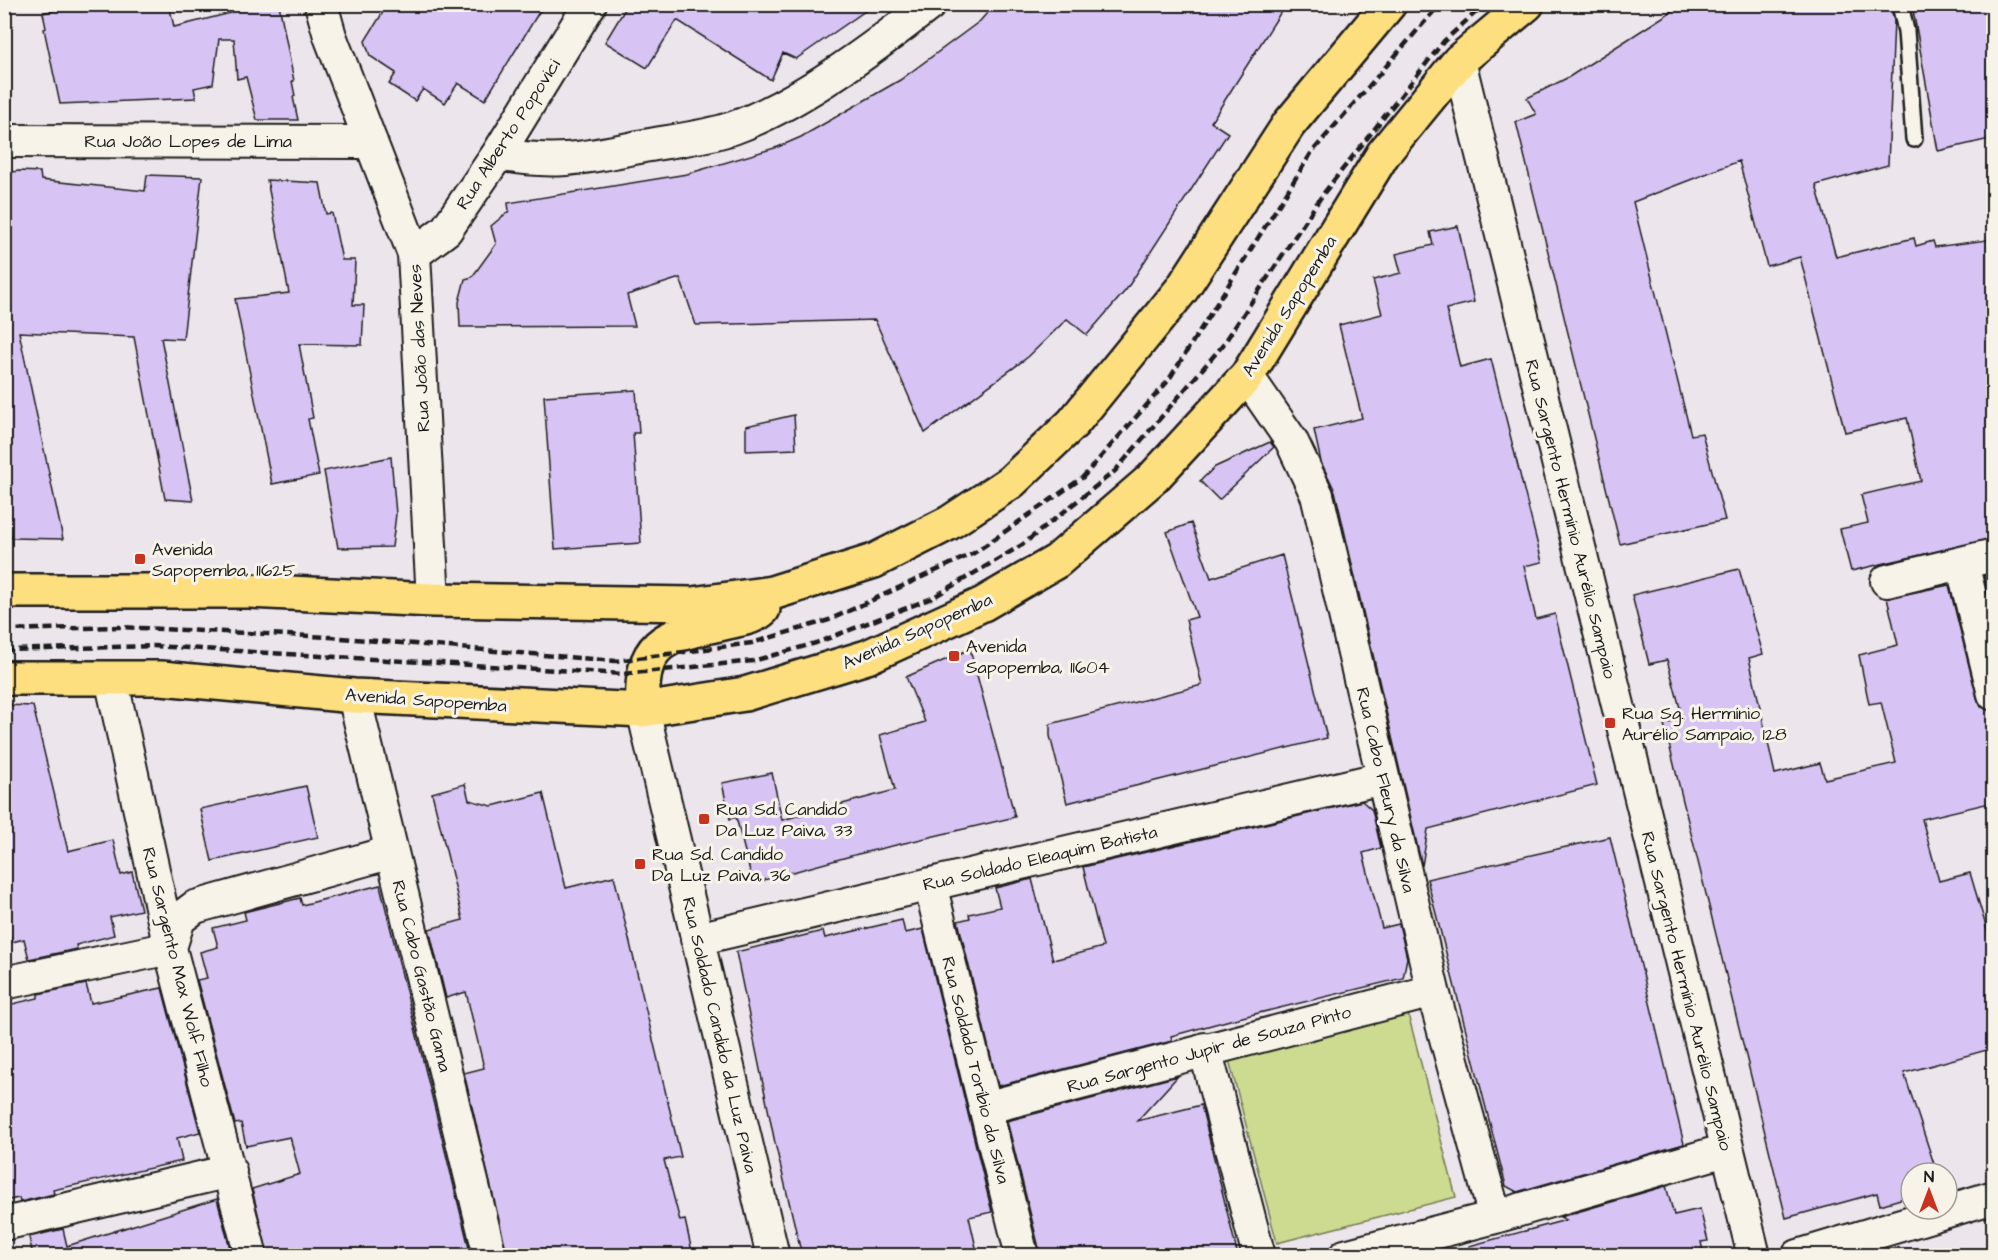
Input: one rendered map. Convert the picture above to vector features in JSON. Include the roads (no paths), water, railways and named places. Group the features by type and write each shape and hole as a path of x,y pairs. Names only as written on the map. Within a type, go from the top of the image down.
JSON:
{"main road":[{"path":"4,591 249,591 433,600 648,606 692,604 772,592 874,561 949,523 1011,482 1073,423 1182,289 1289,124 1389,4"},
{"name":"Avenida Sapopemba","path":"4,678 161,678 354,696 643,710 745,694 867,657 983,604 1057,561 1154,478 1247,376 1383,154 1459,61 1527,4"},
{"path":"643,710 641,680 645,664 653,651 665,641 680,635 759,613 772,592"}],"street":[{"name":"Rua João das Neves","path":"321,4 330,36 414,254 433,600"},
{"name":"Rua Alberto Popovici","path":"414,254 446,230 498,154 590,4"},
{"path":"498,154 536,161 582,159 732,128 784,104 883,40 930,4"},
{"name":"Rua Sargento Hermínio Aurélio Sampaio","path":"1459,61 1754,1256"},
{"name":"Rua João Lopes de Lima","path":"5,140 371,142"},
{"name":"Rua Cabo Fleury da Silva","path":"1247,376 1291,440 1317,495 1433,991 1495,1217"},
{"path":"1887,581 1994,555"},
{"path":"1962,563 1994,694"},
{"name":"Rua Sargento Max Wolf Filho","path":"111,678 170,948 251,1256"},
{"name":"Rua Cabo Gastão Gama","path":"354,696 490,1256"},
{"name":"Rua Soldado Candido da Luz Paiva","path":"643,710 773,1256"},
{"name":"Rua Soldado Eleaquim Batista","path":"697,939 1383,778"},
{"path":"4,983 170,948 179,919 195,907 392,852"},
{"name":"Rua Soldado Toríbio da Silva","path":"930,884 1022,1256"},
{"name":"Rua Sargento Jupir de Souza Pinto","path":"985,1108 1433,991"},
{"path":"1205,1049 1259,1256"},
{"path":"1345,1256 1495,1217 1726,1150"},
{"path":"4,1224 230,1171"},
{"path":"1798,1256 1994,1197"}],"lane":[{"path":"1900,4 1906,32 1914,139"}],"railway":[{"path":"4,630 119,627 330,637 615,661 752,643 829,620 974,553 1082,478 1168,381 1312,152 1440,4"},
{"path":"4,650 153,646 623,674 753,661 816,643 932,598 1022,545 1115,471 1223,345 1323,194 1444,41 1485,4"}],"place":[{"name":"Avenida Sapopemba, 11625","path":"140,559"},
{"name":"Avenida Sapopemba, 11604","path":"954,656"},
{"name":"Rua Sg. Hermínio Aurélio Sampaio, 128","path":"1610,723"},
{"name":"Rua Sd. Candido Da Luz Paiva, 33","path":"704,819"},
{"name":"Rua Sd. Candido Da Luz Paiva, 36","path":"640,864"}]}
